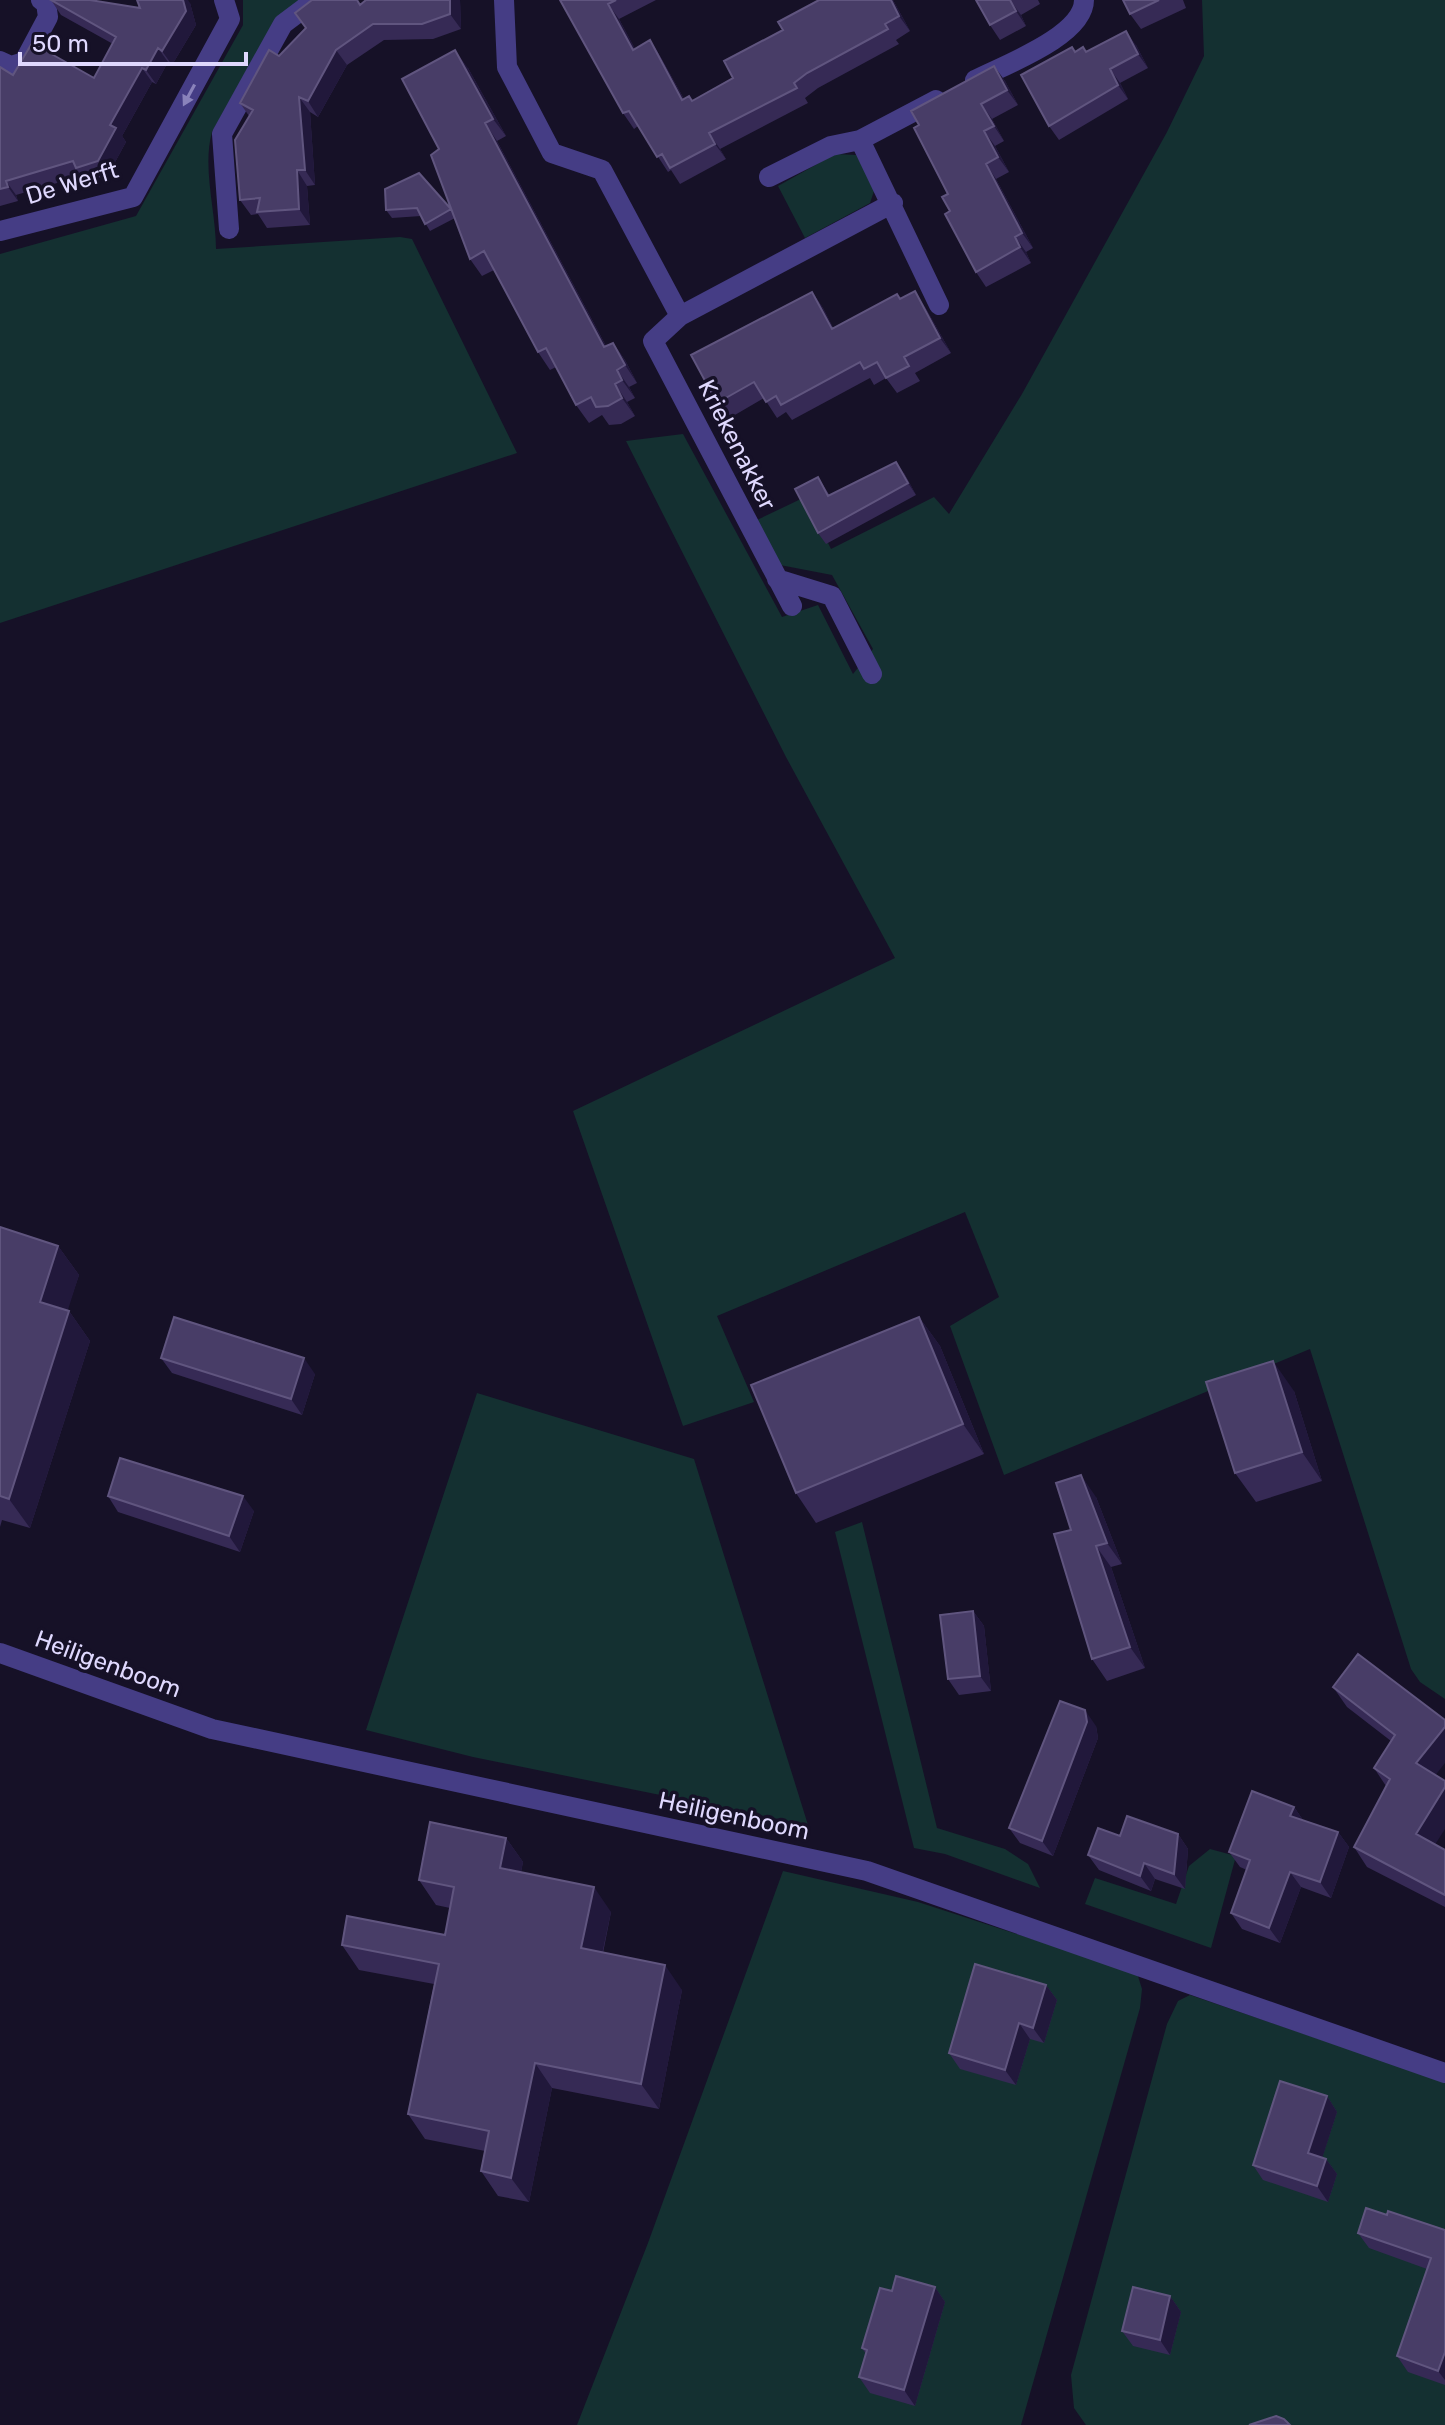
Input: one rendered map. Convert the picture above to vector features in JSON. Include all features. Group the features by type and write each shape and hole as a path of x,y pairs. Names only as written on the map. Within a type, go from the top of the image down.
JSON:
{"street":[{"path":"0,61 11,66 24,62 48,17 46,3 41,0"},
{"name":"De Werft","path":"0,231 133,197 230,19 224,0"},
{"path":"229,229 222,134 283,24 315,0"},
{"path":"504,0 507,67 552,153 602,170 680,316"},
{"path":"769,177 831,146 860,140 1068,31 1084,10 1084,0"},
{"path":"860,140 893,203 939,305"},
{"name":"Kriekenakker","path":"792,606 653,341 680,316 893,203"},
{"path":"777,579 832,596 872,674"},
{"name":"Heiligenboom","path":"0,1653 212,1729 867,1871 1445,2073"}],"green space":[{"path":"243,0 308,0 270,29 212,132 208,160 216,249 400,237 412,239 517,453 0,623 0,254 136,216 243,25"},
{"path":"1202,0 1445,0 1445,1699 1420,1682 1411,1669 1310,1349 1004,1475 950,1326 999,1297 965,1212 717,1316 754,1402 683,1426 573,1111 895,958 786,757 626,441 683,434 782,617 818,605 853,674 873,649 832,575 780,565 757,520 805,497 831,549 934,497 949,514 1022,394 1167,132 1204,56"},
{"path":"835,154 856,155 875,188 870,203 805,238 778,186"},
{"path":"477,1393 694,1459 808,1825 473,1757 366,1730"},
{"path":"862,1522 937,1828 1005,1849 1028,1864 1040,1888 945,1854 914,1848 835,1532"},
{"path":"1210,1849 1236,1856 1211,1948 1085,1904 1095,1878 1176,1904 1189,1866"},
{"path":"783,1871 918,1902 1137,1973 1142,1989 1140,2008 1021,2425 577,2425 648,2243"},
{"path":"1190,1995 1445,2082 1445,2425 1086,2425 1074,2408 1071,2375 1167,2024 1178,2001"}],"building":[{"path":"51,0 90,0 140,8 137,0 183,0 186,11 162,51 158,48 146,70 142,68 110,125 116,128 98,161 76,168 73,161 6,181 8,187 0,189 0,67 13,75 32,43 94,78 116,37"},
{"path":"312,0 357,0 360,5 366,0 450,0 450,14 422,24 373,24 336,50 308,101 299,97 305,170 297,170 299,209 257,212 260,198 240,200 235,140 253,110 240,103 269,50 279,56 306,28 295,13"},
{"path":"560,0 616,0 608,4 633,50 650,40 682,100 689,96 692,101 733,78 724,61 783,30 778,22 819,0 891,0 899,16 885,24 888,29 807,73 794,83 797,88 709,133 715,144 670,168 662,154 657,157 629,111 623,113"},
{"path":"976,0 1010,0 1016,11 990,25"},
{"path":"1123,0 1159,0 1130,14"},
{"path":"1126,31 1138,54 1110,69 1118,85 1049,126 1021,75 1072,47 1075,52 1083,47 1086,52"},
{"path":"455,50 493,119 485,123 604,347 613,343 625,365 617,370 622,380 615,384 622,398 608,406 596,407 591,397 576,405 546,348 538,352 484,251 470,259 431,155 439,149 402,79"},
{"path":"994,66 1007,90 981,104 994,126 984,131 998,157 986,164 1022,233 1015,237 1020,247 976,272 945,214 950,211 942,197 948,194 914,128 919,125 911,111"},
{"path":"419,173 451,209 425,224 417,208 386,210 385,189"},
{"path":"915,291 940,338 904,357 909,366 886,378 877,362 864,369 860,362 781,405 776,396 766,402 754,382 717,403 691,355 812,292 832,329 897,294 900,299"},
{"path":"896,462 908,483 818,533 795,489 818,477 828,496"},
{"path":"0,1227 58,1246 40,1302 69,1311 9,1499 0,1496"},
{"path":"174,1317 304,1358 291,1399 161,1358"},
{"path":"919,1317 963,1424 796,1493 751,1385"},
{"path":"1273,1361 1302,1452 1235,1473 1206,1382"},
{"path":"120,1458 243,1496 229,1536 108,1496"},
{"path":"1081,1475 1107,1543 1096,1546 1130,1647 1092,1659 1054,1534 1071,1530 1056,1483"},
{"path":"973,1611 980,1676 948,1679 940,1615"},
{"path":"1358,1654 1445,1720 1445,1727 1416,1763 1445,1781 1445,1787 1416,1834 1445,1850 1445,1895 1354,1847 1390,1779 1374,1768 1395,1735 1333,1687"},
{"path":"1060,1701 1085,1710 1087,1722 1042,1841 1009,1828"},
{"path":"1252,1791 1294,1807 1290,1816 1338,1832 1320,1882 1290,1872 1269,1928 1231,1913 1250,1860 1229,1852"},
{"path":"1127,1816 1178,1834 1174,1874 1144,1863 1140,1876 1088,1855 1098,1828 1120,1836"},
{"path":"430,1822 506,1838 500,1868 594,1887 581,1948 665,1965 641,2084 535,2063 511,2178 481,2171 489,2131 408,2114 439,1964 342,1945 347,1916 445,1935 454,1887 419,1880"},
{"path":"975,1964 1046,1985 1033,2028 1019,2023 1005,2070 949,2053"},
{"path":"1280,2081 1327,2096 1308,2153 1326,2159 1317,2186 1253,2165"},
{"path":"1366,2208 1387,2215 1388,2211 1445,2230 1445,2352 1438,2371 1397,2356 1431,2258 1358,2233"},
{"path":"896,2276 935,2287 904,2390 859,2377 867,2350 862,2348 880,2288 892,2291"},
{"path":"1133,2287 1170,2296 1160,2340 1122,2331"},
{"path":"1276,2416 1290,2425 1249,2425"}]}
